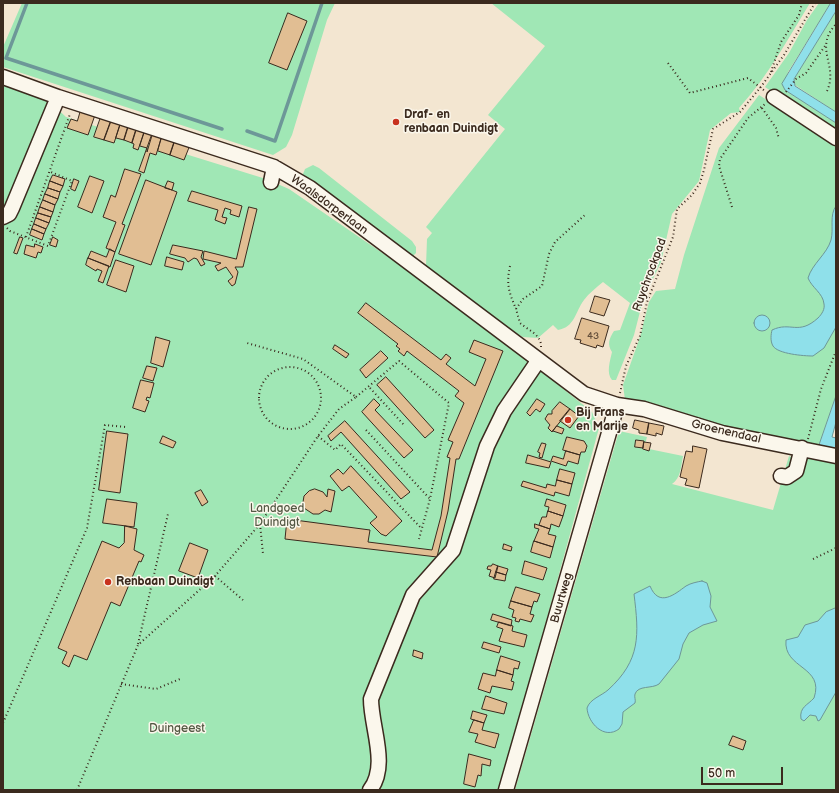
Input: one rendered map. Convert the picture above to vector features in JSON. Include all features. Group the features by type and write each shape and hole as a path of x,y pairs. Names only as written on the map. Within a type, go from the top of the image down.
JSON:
{"street":[{"name":"Waalsdorperlaan","path":"3,77 58,97 274,166 310,188 536,360 584,394 617,405"},
{"path":"4,222 12,208 58,97"},
{"path":"776,97 836,138"},
{"path":"271,182 274,166"},
{"path":"370,790 376,776 379,761 377,739 371,716 371,699 413,595 453,550 487,446 504,411 536,360"},
{"name":"Groenendaal","path":"617,405 644,409 722,433 836,456"},
{"name":"Buurtweg","path":"506,790 617,405"},
{"path":"781,476 787,477 796,471 804,449"}],"path":[{"path":"770,75 781,42 799,15 802,3"},
{"name":"Ruychrockpad","path":"622,382 626,366 640,336 647,302 673,236 677,209 692,195 700,182 713,129 740,112 760,88 770,75 815,3"},
{"path":"827,91 831,83 832,76 825,46 826,38 836,24"},
{"path":"732,207 719,166 720,159 748,118 776,97 796,79 806,73 825,46"},
{"path":"668,63 690,93 748,78 760,88"},
{"path":"26,238 74,102"},
{"path":"762,108 776,128 779,139"},
{"path":"4,222 10,231 48,246 72,181 50,172"},
{"path":"516,309 523,299 542,286 549,254 555,242 586,214"},
{"path":"510,266 507,280 509,292 520,323 535,333 541,344 536,360"},
{"path":"247,343 303,359 356,398"},
{"path":"804,449 821,389 836,351"},
{"path":"138,645 215,576 260,524 318,436 339,409 369,388 399,360 449,403 430,500 419,539"},
{"path":"294,366 307,370 316,380 322,392 322,405 316,417 306,426 293,430 280,428 269,422 261,411 258,398 261,385 269,374 281,368 294,366"},
{"path":"369,388 404,425"},
{"path":"3,723 87,528 105,425 126,427"},
{"path":"366,430 430,500"},
{"path":"318,436 335,450 341,444 421,528"},
{"path":"77,790 138,645 168,514"},
{"path":"260,524 263,554"},
{"path":"814,559 836,548"},
{"path":"215,576 243,600"},
{"path":"121,684 156,689 180,679"}],"green space":[{"path":"22,3 335,3 327,20 292,135 286,147 273,155 3,67 3,47"},
{"path":"491,3 810,3 786,44 759,83 739,108 740,112 731,113 710,130 699,181 672,214 661,262 643,300 634,335 616,380 612,380 609,374 612,352 609,342 614,331 620,330 630,303 603,282 586,297 568,326 558,330 553,325 538,338 523,337 509,330 428,270 426,266 427,239 432,233 426,227 505,129 488,115 545,46"},
{"path":"819,3 831,3 788,72 785,90 836,123 836,134 765,87 789,53 807,20"},
{"path":"836,11 836,112 795,85 794,79"},
{"name":"Landgoed Duindigt","path":"3,83 48,100 66,117 266,179 289,189 397,263 398,262 529,358 531,364 541,371 545,369 559,379 556,383 592,412 599,428 500,790 3,790"},
{"path":"759,95 836,144 836,396 818,449 625,400 623,385 640,337 649,302 656,291 675,289 684,255 719,148"},
{"path":"313,165 319,168 412,241 416,247 416,253 412,257 305,179 303,174 305,169"},
{"path":"619,431 647,437 644,448 683,456 679,475 672,484 773,510 789,456 791,457 792,452 836,461 836,790 515,790"}],"water":[{"path":"831,3 836,3 836,11 794,79 795,86 836,112 836,123 785,90 782,84"},
{"path":"836,206 836,327 824,348 813,356 804,356 780,351 772,344 772,330 784,327 805,326 818,318 824,310 822,297 808,278 831,240 832,218"},
{"path":"762,315 769,320 770,323 765,330 762,331 755,326 754,323 759,316"},
{"path":"836,396 836,422 832,437 836,438 836,452 818,449"},
{"path":"702,581 707,583 711,596 710,607 717,621 703,625 689,633 683,644 679,659 659,684 642,688 637,691 635,695 635,703 623,712 622,724 619,729 613,732 608,732 598,728 590,719 587,708 591,702 608,690 619,679 627,668 632,657 637,634 634,594 650,586 654,593 662,598 672,595 688,585"},
{"path":"836,608 836,692 820,720 818,721 816,716 810,715 804,721 801,719 801,712 804,707 814,698 816,688 814,680 809,673 791,657 787,650 786,640 798,637 805,625 818,621 826,612"}],"building":[{"path":"288,13 307,21 287,70 269,63"},
{"path":"81,110 95,115 88,135 67,128 71,119 77,121"},
{"path":"101,117 111,121 104,140 94,137"},
{"path":"111,121 121,122 114,143 104,140"},
{"path":"121,122 129,124 124,140 116,138"},
{"path":"129,124 137,127 132,143 124,140"},
{"path":"137,127 145,130 138,150 133,148 134,144 132,143"},
{"path":"145,130 153,132 147,152 147,148 140,146"},
{"path":"153,132 162,136 156,155 150,153 144,173 139,171"},
{"path":"162,136 175,140 170,155 158,151"},
{"path":"175,140 190,145 184,160 170,155"},
{"path":"125,169 141,174 122,224 125,225 115,252 106,248 116,222 103,217 111,195 115,197"},
{"path":"53,175 65,179 63,186 50,181"},
{"path":"90,176 104,181 92,213 78,207"},
{"path":"74,179 79,181 75,191 71,189"},
{"path":"146,180 177,192 151,265 119,254"},
{"path":"50,181 63,186 60,192 48,188"},
{"path":"168,181 174,183 172,190 165,188"},
{"path":"48,188 60,192 58,199 45,194"},
{"path":"192,191 242,206 239,217 230,214 231,210 225,208 222,217 227,218 225,224 215,220 218,210 188,201"},
{"path":"45,194 58,199 55,205 43,200"},
{"path":"43,200 55,205 53,212 40,207"},
{"path":"40,207 53,212 51,217 38,213"},
{"path":"249,207 257,209 243,267 235,267 238,272 235,284 232,286 228,281 233,277 226,267 218,271 215,266 221,263 203,259 204,251 236,259"},
{"path":"38,213 51,217 49,223 36,218"},
{"path":"36,218 49,223 46,229 34,224"},
{"path":"34,224 46,229 44,234 32,229"},
{"path":"32,229 44,234 42,240 30,235"},
{"path":"20,237 23,238 17,254 14,253"},
{"path":"53,237 58,240 56,247 50,245"},
{"path":"35,244 43,247 41,253 38,252 36,258 24,254 26,245 34,247"},
{"path":"173,245 203,251 201,257 205,264 201,266 197,259 194,258 188,262 185,258 170,254"},
{"path":"110,249 115,252 110,267 88,258 91,251 106,257"},
{"path":"167,257 184,262 182,270 165,266"},
{"path":"88,258 109,266 103,283 98,281 102,271 97,269 96,271 86,265"},
{"path":"116,260 134,266 126,292 107,285"},
{"path":"595,296 610,300 604,316 590,312"},
{"path":"366,303 441,360 446,354 451,358 446,364 475,386 486,359 469,352 474,340 503,351 459,459 456,459 448,511 437,557 285,539 287,519 370,530 368,542 432,550 441,516 450,458 447,457 453,442 448,440 464,403 455,396 459,391 407,351 404,356 398,351 400,349 396,346 398,344 358,313"},
{"path":"582,318 609,326 603,347 597,345 596,348 580,343 581,340 575,339"},
{"path":"156,337 170,341 163,367 151,363"},
{"path":"335,345 349,354 346,358 333,349"},
{"path":"381,351 388,358 366,378 360,370"},
{"path":"147,366 157,368 153,381 143,378"},
{"path":"386,377 434,430 425,438 377,385"},
{"path":"141,380 154,383 150,398 147,397 146,400 149,401 145,412 133,408"},
{"path":"374,399 380,405 375,410 413,450 404,458 362,412"},
{"path":"537,399 545,404 540,412 536,409 530,416 527,413"},
{"path":"560,402 570,409 552,432 548,428 550,425 545,419 548,414 552,414 552,411"},
{"path":"570,409 579,416 570,428 560,421"},
{"path":"635,420 649,423 647,434 639,433 639,430 633,428"},
{"path":"345,421 410,492 401,499 341,432 331,441 328,436"},
{"path":"649,423 664,426 662,435 656,433 656,436 647,434"},
{"path":"557,426 564,429 562,434 553,431"},
{"path":"107,431 128,434 120,493 99,490"},
{"path":"163,436 176,442 173,448 160,443"},
{"path":"567,437 584,441 587,446 585,452 581,452 580,455 563,450"},
{"path":"636,440 644,441 643,448 635,447"},
{"path":"644,442 651,443 649,451 643,449"},
{"path":"542,443 546,444 542,458 539,457 540,453 538,452"},
{"path":"693,446 707,449 699,488 685,485 687,479 680,477 686,451 692,452"},
{"path":"566,451 580,455 578,464 568,461 566,466 551,461 553,456 563,459"},
{"path":"528,455 551,462 549,468 526,463"},
{"path":"351,466 402,521 386,536 381,534 370,523 377,517 349,486 342,491 330,476 338,469 343,474"},
{"path":"560,469 575,473 572,484 557,480"},
{"path":"557,480 572,484 569,496 555,492 554,496 521,486 523,481 546,488 547,484 555,486"},
{"path":"315,489 323,492 327,497 328,489 335,491 331,512 325,510 319,514 313,514 304,508 304,496 309,491"},
{"path":"201,490 208,502 202,506 195,493"},
{"path":"107,499 137,503 134,527 103,523"},
{"path":"547,499 566,505 563,516 548,511 549,507 545,506"},
{"path":"548,511 563,516 559,527 551,524 550,529 539,525 542,517 546,517"},
{"path":"535,524 550,529 548,534 556,536 553,547 534,541 539,529 535,528"},
{"name":"Renbaan Duindigt","path":"125,526 137,529 134,550 144,555 141,562 139,561 120,606 111,602 87,660 74,655 69,667 62,663 67,652 58,648 102,541 119,548 124,543"},
{"path":"534,541 553,547 550,558 531,552"},
{"path":"190,543 208,550 198,578 179,571"},
{"path":"504,544 512,547 511,551 503,549"},
{"path":"525,561 547,568 543,580 522,574"},
{"path":"493,564 498,566 495,578 489,576 491,570 487,569 488,566"},
{"path":"498,566 508,569 506,575 496,572"},
{"path":"496,572 506,575 505,581 494,579"},
{"path":"516,587 540,594 537,602 534,601 532,607 511,601"},
{"path":"511,601 532,607 530,614 534,615 531,622 520,619 519,622 515,621 516,618 512,617 514,610 509,608"},
{"path":"493,614 512,620 511,626 491,620"},
{"path":"499,622 513,626 512,631 527,635 524,647 499,641 503,629 497,627"},
{"path":"484,642 501,647 499,653 482,648"},
{"path":"414,650 423,653 422,659 413,656"},
{"path":"501,656 520,662 518,669 514,668 513,675 497,670"},
{"path":"497,670 513,675 511,681 514,682 512,690 492,686 490,693 478,689 483,673 495,676"},
{"path":"486,696 507,703 504,714 482,709"},
{"path":"473,711 487,715 484,723 471,719"},
{"path":"474,720 484,723 482,730 499,734 495,748 475,742 478,734 469,732"},
{"path":"733,736 746,741 743,750 729,745"},
{"path":"469,754 491,760 490,766 482,764 481,776 478,775 475,787 464,784"}],"waterway":[{"path":"27,3 6,58 222,129"},
{"path":"247,131 275,141 322,3"}],"place":[{"name":"Draf- en renbaan Duindigt","path":"396,122"},
{"name":"Bij Frans en Marije","path":"568,420"},
{"name":"Renbaan Duindigt","path":"108,582"}],"park label":[{"name":"Duingeest","path":"177,729"}]}
